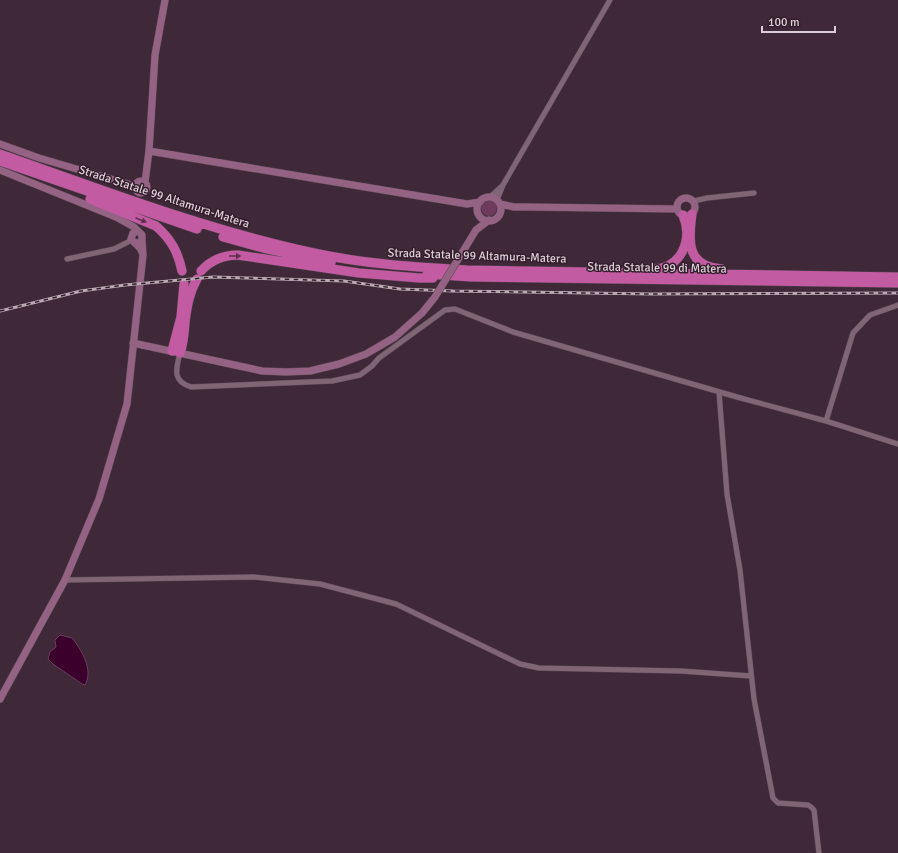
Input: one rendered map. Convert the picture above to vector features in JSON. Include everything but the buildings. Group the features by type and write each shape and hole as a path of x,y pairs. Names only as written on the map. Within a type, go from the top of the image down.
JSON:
{"highway":[{"name":"Strada Statale 99 Altamura-Matera","path":"0,154 217,229 315,254 398,266 467,270 547,272 898,277"},
{"name":"Strada Statale 99 di Matera","path":"0,161 207,232 263,248 314,260 355,267 397,272 471,277 898,283"},
{"path":"28,171 76,193 156,226 165,234 172,244 178,256 182,271"},
{"path":"547,272 603,268 662,268 670,265 680,255 686,240 684,213"},
{"path":"684,213 690,227 690,249 694,257 707,267 725,270 840,273 871,276"},
{"path":"176,352 185,338 185,323 192,289 199,275 210,262 216,259 234,255 318,268 419,278 471,277"},
{"path":"176,352 184,284"}],"street":[{"path":"145,182 139,181 135,186 136,192 142,194 146,192 147,188 145,182 149,151 155,55 166,0"},
{"path":"500,212 496,200 503,185 610,0"},
{"path":"0,144 38,158 135,186"},
{"path":"149,151 467,204 480,202"},
{"path":"0,170 126,222 136,238 143,255 127,404 101,492 65,580 0,699"},
{"path":"684,213 678,203 683,199 689,198 694,201 707,198 754,193"},
{"path":"133,343 262,371 310,371 339,364 366,354 395,337 422,313 435,297 476,230 479,214 477,208 484,198 496,200 514,207 684,213 695,207 694,201"},
{"path":"467,204 489,220"},
{"path":"476,230 489,220 496,218 500,212 514,207"},
{"path":"67,259 114,249 136,238"},
{"path":"826,421 853,333 870,315 898,305"},
{"path":"176,352 177,376 179,381 183,385 191,387 332,381 360,375 372,366 379,358 445,310 455,309 513,332 719,392 826,421 898,444"},
{"path":"719,392 727,494 740,570 754,699 773,798 778,803 808,805 814,810 819,853"},
{"path":"65,580 253,577 320,584 396,604 497,654 520,664 533,667 681,671 751,676"}],"shaded area":[{"path":"489,200 495,202 497,208 495,214 489,216 483,214 481,208 483,202"},
{"path":"60,635 72,638 85,660 88,673 85,685 53,664 48,659 50,652 56,647 55,640"}],"railway":[{"path":"0,311 81,291 125,285 213,277 344,281 400,289 453,291 651,294 898,293"}]}
